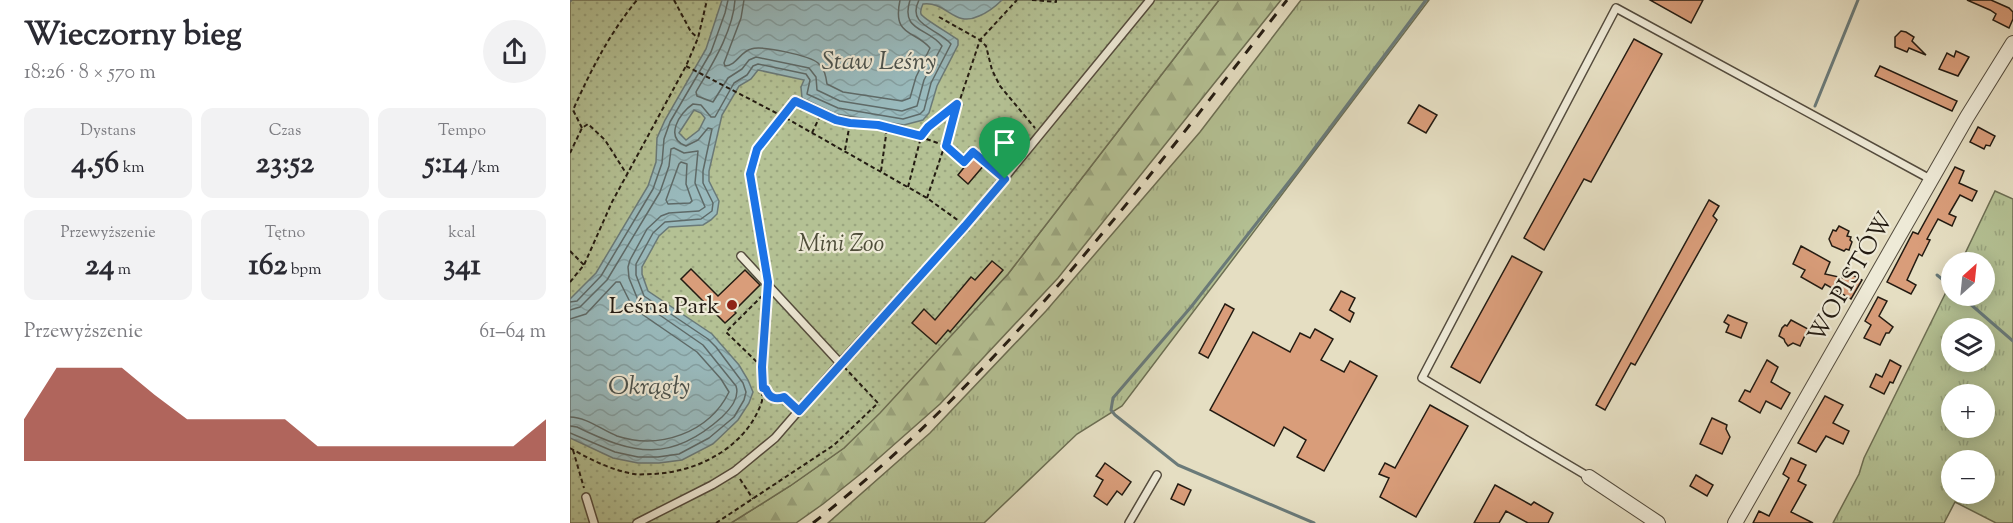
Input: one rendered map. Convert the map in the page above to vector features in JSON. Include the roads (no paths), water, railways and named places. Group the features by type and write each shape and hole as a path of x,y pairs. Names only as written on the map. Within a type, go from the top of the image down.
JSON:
{"street":[{"name":"WOPISTÓW","path":"1735,523 2009,49"},
{"path":"1588,477 1658,523"}],"lane":[{"path":"637,523 735,471 775,438 965,226 1150,0"},
{"path":"1588,477 1422,378 1616,8 1932,180"},
{"path":"741,256 768,282 840,363"},
{"path":"1129,523 1157,475"},
{"path":"586,497 594,523"}],"water":[{"path":"722,0 1002,0 989,11 970,19 957,17 938,6 923,4 921,14 958,40 958,45 937,86 929,113 923,120 904,125 836,114 802,98 801,87 804,80 758,70 751,79 739,86 722,115 709,171 709,181 719,201 717,214 703,225 669,227 659,236 642,267 642,274 648,291 712,334 739,365 753,392 738,420 713,444 682,460 638,463 613,458 570,438 570,299 596,273 648,186 656,162 657,138 706,49","holes":["694,110 705,118 699,130 686,140 679,133"]}],"waterway":[{"path":"1314,523 1178,465 1115,415 1111,410 1113,398 1191,307 1299,169 1426,0"},
{"path":"1815,106 1858,0"},
{"path":"1937,275 1941,278"},
{"path":"1973,306 2013,341"}],"railway":[{"path":"813,523 881,466 946,406 1007,342 1123,208 1287,0"}],"place":[{"name":"Leśna Park","path":"732,305"}],"water label":[{"name":"Staw Leśny","path":"879,60"},
{"name":"Okrągły","path":"649,385"}],"park label":[{"name":"Mini Zoo","path":"841,243"}]}
